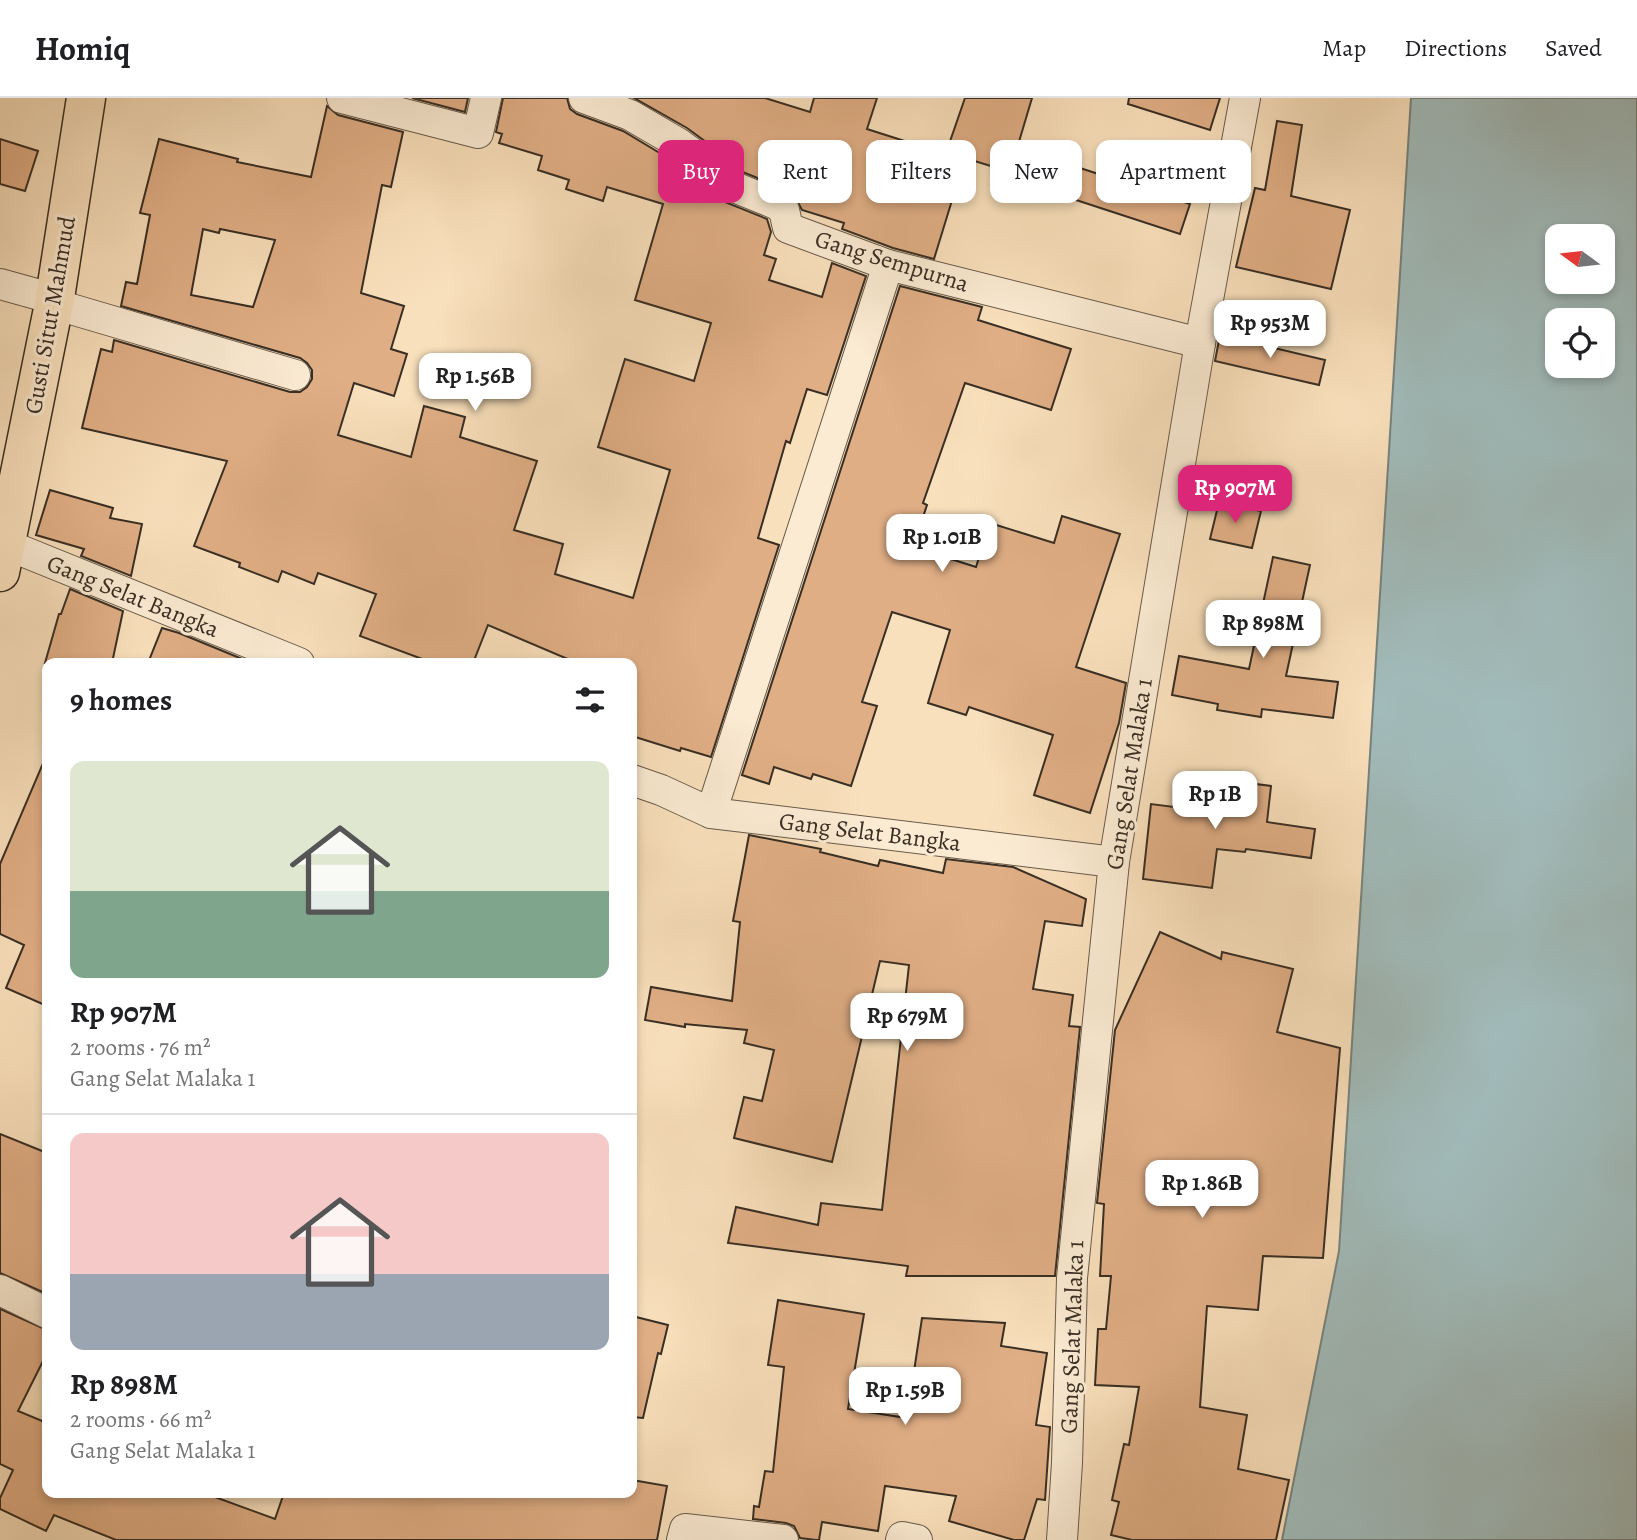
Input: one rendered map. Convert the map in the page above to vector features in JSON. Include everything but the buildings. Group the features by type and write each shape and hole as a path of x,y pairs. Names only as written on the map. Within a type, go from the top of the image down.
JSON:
{"highway":[{"name":"Gusti Situt Mahmud","path":"2,553 54,301 86,98"}],"street":[{"path":"342,98 478,132 486,98"},
{"name":"Gang Sempurna","path":"584,98 630,114 696,156 712,178 776,204 783,209 788,228 888,265 1200,343"},
{"name":"Gang Selat Malaka 1","path":"1062,1540 1068,1451 1072,1278 1114,862 1200,343 1245,98"},
{"path":"711,813 888,265"},
{"path":"0,284 295,375"},
{"name":"Gang Selat Bangka","path":"2,553 286,658"},
{"name":"Gang Selat Bangka","path":"637,782 711,813 1114,862"},
{"path":"0,1290 42,1311"},
{"path":"682,1540 685,1529 783,1540"},
{"path":"901,1540 917,1540"}],"water":[{"path":"1411,98 1637,98 1637,1540 1282,1540 1339,1251"}]}
